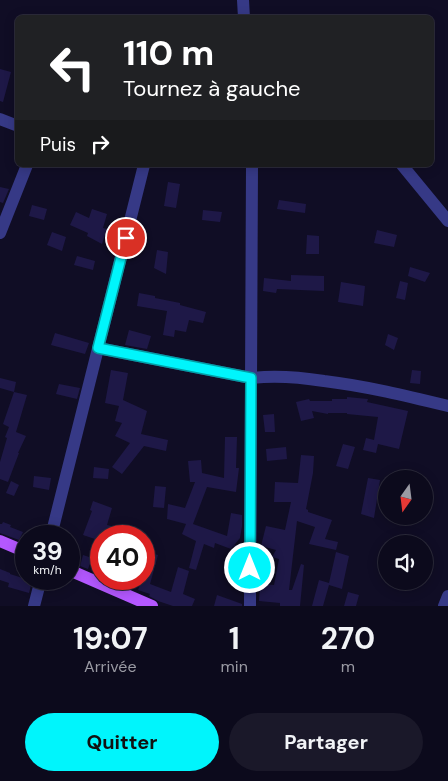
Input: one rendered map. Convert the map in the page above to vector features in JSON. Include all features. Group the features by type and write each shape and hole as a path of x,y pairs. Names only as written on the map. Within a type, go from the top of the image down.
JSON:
{"main road":[{"path":"0,541 15,547"},
{"path":"80,575 152,606"}],"street":[{"path":"243,0 244,15"},
{"path":"0,119 15,125"},
{"path":"0,233 26,167"},
{"path":"54,525 143,167"},
{"path":"250,606 252,167"},
{"path":"404,167 448,220"},
{"path":"98,348 251,378 268,376 298,377 353,384 448,406"},
{"path":"34,606 38,590"},
{"path":"444,606 448,596"}],"building":[{"path":"0,69 11,72 3,102 0,101"},
{"path":"168,182 180,184 176,208 164,206"},
{"path":"0,187 9,189 3,203 0,202"},
{"path":"279,200 306,204 305,213 277,209"},
{"path":"32,205 47,209 44,220 29,216"},
{"path":"92,209 107,214 103,228 107,229 102,244 87,236 88,233 70,225 76,212 89,218"},
{"path":"203,210 222,212 220,222 202,220"},
{"path":"377,230 397,235 394,247 374,243"},
{"path":"52,232 66,237 62,251 47,245"},
{"path":"307,235 319,236 319,254 306,254"},
{"path":"157,250 168,252 166,274 154,268"},
{"path":"77,256 95,261 93,270 74,265"},
{"path":"410,267 430,273 425,282 408,276"},
{"path":"291,275 324,276 324,291 277,289 276,293 263,291 264,278 291,281"},
{"path":"400,281 408,283 405,300 396,298"},
{"path":"341,282 365,286 363,306 338,302"},
{"path":"139,293 180,303 180,305 206,312 203,323 189,320 186,332 175,330 174,337 163,335 167,311 137,306"},
{"path":"129,330 151,336 147,349 125,345"},
{"path":"55,333 89,343 85,354 51,345"},
{"path":"388,334 398,338 394,350 385,345"},
{"path":"111,370 128,373 123,400 147,411 141,434 168,440 166,451 144,446 122,474 112,467 130,443 115,436 122,423 115,421 119,406 105,403"},
{"path":"412,370 421,371 420,384 410,383"},
{"path":"0,378 16,382 14,392 0,388"},
{"path":"59,384 80,388 77,399 56,394"},
{"path":"14,392 27,395 16,432 26,436 8,482 0,479 0,462 9,427 3,424"},
{"path":"347,397 368,399 367,402 408,411 399,449 378,444 376,453 363,450 366,438 374,440 378,417 347,413 328,414 312,411 314,418 301,421 296,402 309,399 310,401 332,401 332,399 347,399"},
{"path":"274,414 275,432 265,432 263,415"},
{"path":"225,437 237,437 236,468 239,468 236,492 207,487 193,524 227,536 231,513 242,515 240,538 231,549 215,543 214,548 204,544 196,570 189,568 196,541 182,534 186,524 167,519 168,504 185,508 195,482 190,482 188,461 201,460 202,473 224,478"},
{"path":"343,444 355,447 348,469 336,466"},
{"path":"286,447 287,459 267,461 266,449"},
{"path":"301,455 314,456 313,473 306,509 308,512 332,520 325,539 338,542 336,550 309,544 315,527 297,521 289,590 292,590 301,564 304,565 300,606 280,606 280,603 259,601 260,584 274,585 279,559 272,557 276,550 261,546 266,526 285,530 291,502 274,502 275,482 298,483"},
{"path":"94,467 109,469 108,479 93,478"},
{"path":"34,476 51,478 49,490 33,487"},
{"path":"368,478 378,480 374,518 361,514"},
{"path":"11,481 19,485 14,496 6,493"},
{"path":"155,486 166,487 164,508 153,507"},
{"path":"93,501 112,508 107,525 90,525 90,537 83,535 92,511 90,510"},
{"path":"3,522 11,525 10,527 15,529 15,539 0,533 0,524"},
{"path":"234,545 242,546 239,582 228,580"},
{"path":"336,552 349,556 342,589 329,585 323,606 312,606 319,580 329,583"},
{"path":"155,554 158,555 155,566"},
{"path":"83,555 90,557 88,569 80,566"},
{"path":"178,567 189,571 183,594 195,599 192,606 173,606 158,601 149,596 150,594 138,590 155,590 155,586 171,592"},
{"path":"0,569 15,576 15,589 8,587 9,583 0,580"},
{"path":"18,590 30,590 29,593"},
{"path":"348,592 359,595 356,606 344,606"},
{"path":"217,595 242,604 242,606 214,606"}],"route":[{"path":"126,238 98,348 251,378 250,568"}]}
